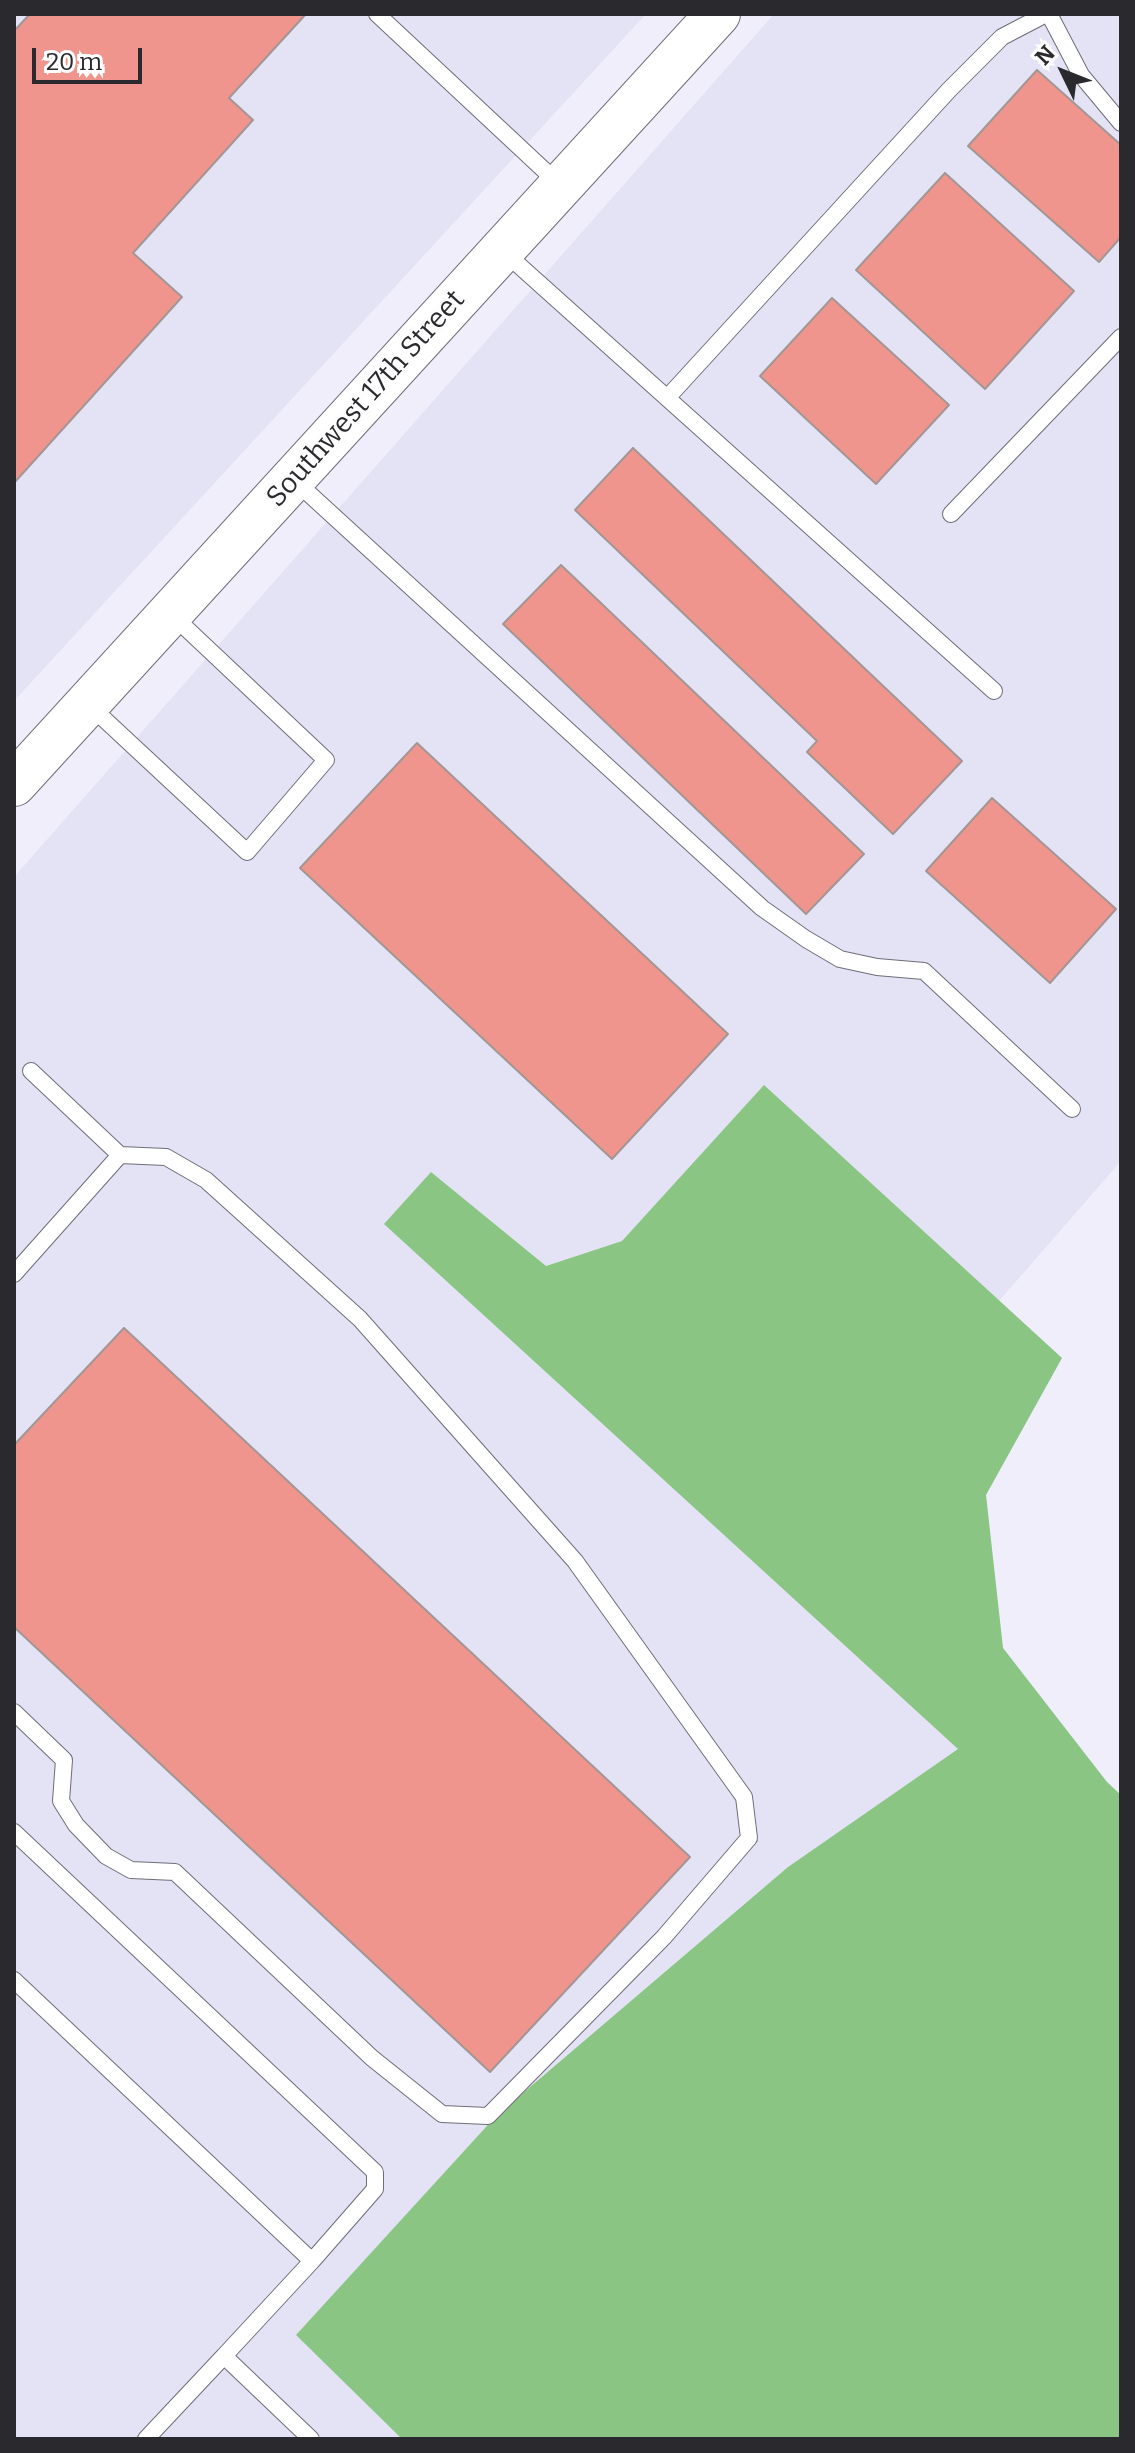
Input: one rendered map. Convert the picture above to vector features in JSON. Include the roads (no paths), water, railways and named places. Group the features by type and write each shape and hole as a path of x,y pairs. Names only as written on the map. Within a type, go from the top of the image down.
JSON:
{"main road":[{"name":"Southwest 17th Street","path":"14,784 718,14"}],"lane":[{"path":"377,14 561,186"},
{"path":"667,398 1002,37 1048,14 1081,75 1121,123"},
{"path":"502,250 994,691"},
{"path":"951,514 1121,337"},
{"path":"293,479 762,908 840,959 877,967 924,971 1072,1109"},
{"path":"88,704 247,852 326,760 170,613"},
{"path":"14,1712 64,1760 61,1801 76,1825 106,1856 131,1870 175,1872 372,2058 442,2114 488,2116 664,1937 749,1838 744,1797 575,1561 360,1319 206,1180 166,1157 120,1155 31,1071"},
{"path":"14,1274 120,1155"},
{"path":"14,1832 375,2172 375,2189 146,2439"},
{"path":"14,1980 312,2261"},
{"path":"224,2356 311,2439"}]}
